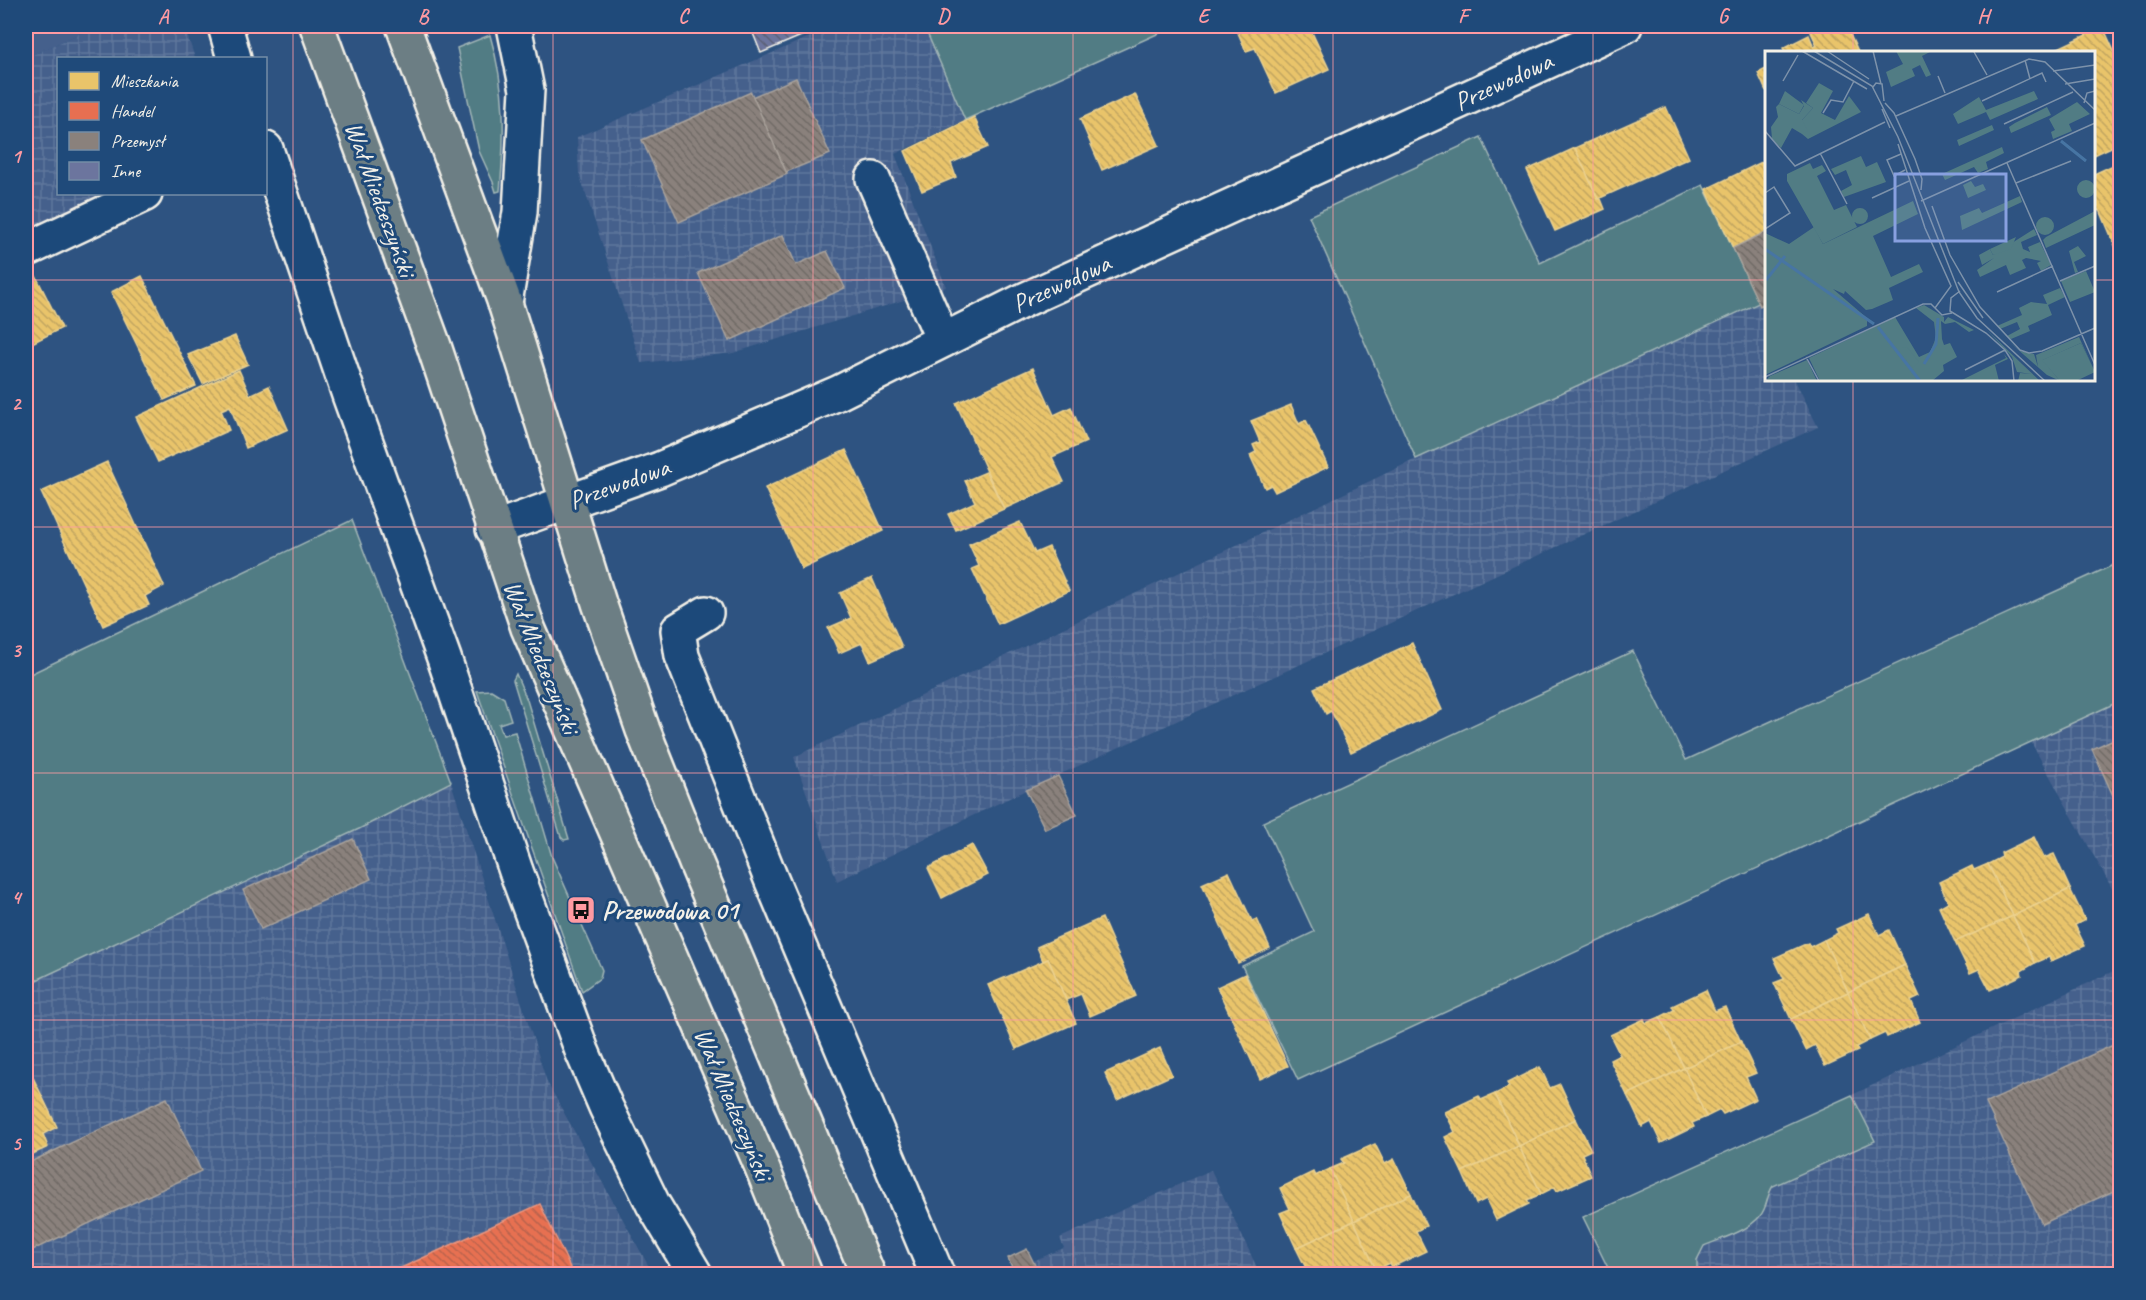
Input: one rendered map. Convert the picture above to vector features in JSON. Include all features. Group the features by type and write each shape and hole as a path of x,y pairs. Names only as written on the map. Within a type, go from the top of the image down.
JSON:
{"main road":[{"name":"Wał Miedzeszyński","path":"317,26 434,346 518,603 761,1165 805,1275"},
{"path":"403,26 505,303 624,678 664,784 868,1275"}],"street":[{"path":"225,26 234,57"},
{"path":"505,303 520,212 527,90 514,26"},
{"name":"Przewodowa","path":"493,529 660,469 773,422 838,393 1022,301 1625,26"},
{"path":"267,152 345,384 444,658 516,871 582,1051 652,1204 695,1275"},
{"path":"873,179 943,340"},
{"path":"26,250 143,195"},
{"path":"706,614 678,630 682,656 771,879 937,1275"}],"shaded area":[{"path":"26,26 96,26 26,58"},
{"path":"96,26 184,26 195,57 57,57 57,195 100,195 26,231 26,58"},
{"path":"835,26 924,26 965,120 895,154 946,287 733,353 641,363 579,173 577,137"},
{"path":"1759,303 1765,317 1765,381 1795,381 1818,427 1026,790 837,881 794,757 1416,459"},
{"path":"2120,701 2120,903 2031,742"},
{"path":"451,782 547,1082 653,1274 26,1274 26,985 359,829"},
{"path":"2120,968 2120,1274 1611,1274 1583,1217 1852,1095"},
{"path":"1211,1170 1260,1274 1039,1274 1033,1261 1064,1248 1060,1238"}],"green space":[{"path":"924,26 1175,26 965,120"},
{"path":"490,35 499,75 503,112 500,191 496,192 479,151 457,48"},
{"path":"1481,137 1540,263 1703,185 1759,303 1416,459 1309,216"},
{"path":"352,520 451,782 359,829 26,985 26,676"},
{"path":"2120,562 2120,701 1298,1080 1242,966 1314,932 1263,822 1633,651 1686,760"},
{"path":"516,674 527,700 569,839 564,840 561,837 513,680"},
{"path":"491,690 504,698 511,720 499,724 503,735 515,732 552,857 602,970 600,978 582,991 477,691"},
{"path":"1852,1095 1875,1141 1773,1186 1763,1213 1755,1222 1704,1246 1697,1260 1697,1274 1611,1274 1583,1217"}],"building: Mieszkania":[{"path":"1235,26 1309,26 1329,69 1276,93 1255,48 1246,51"},
{"path":"1808,26 1846,26 1858,51 1784,51 1783,48 1809,35 1814,47 1817,45"},
{"path":"2103,27 2120,64 2120,143 2095,155 2095,51 2052,51"},
{"path":"1765,70 1765,89 1758,73"},
{"path":"1135,94 1159,145 1102,170 1080,119"},
{"path":"1666,107 1689,158 1598,199 1575,148"},
{"path":"974,117 988,147 951,163 956,177 922,191 905,151"},
{"path":"1575,148 1598,199 1601,199 1605,209 1555,231 1527,170"},
{"path":"1765,160 1765,232 1733,248 1706,189"},
{"path":"2120,162 2120,246 2116,248 2100,210 2095,212 2095,174"},
{"path":"36,276 62,328 26,346 26,281"},
{"path":"142,276 196,386 164,400 111,292"},
{"path":"235,336 248,364 203,384 188,355"},
{"path":"1033,368 1054,415 1071,407 1086,442 1052,457 1064,482 1004,509 956,403"},
{"path":"239,370 250,395 269,386 288,429 246,448 230,406 221,410 229,430 158,462 136,417"},
{"path":"1291,405 1299,424 1306,420 1328,467 1275,492 1271,485 1265,488 1250,455 1256,452 1253,445 1260,442 1251,421"},
{"path":"846,450 883,531 802,569 765,488"},
{"path":"107,462 164,586 145,596 149,605 103,626 41,492"},
{"path":"986,472 1004,509 956,530 948,514 975,502 965,481"},
{"path":"1020,522 1035,553 1049,547 1069,591 998,624 972,569 979,566 969,544"},
{"path":"872,578 902,647 870,661 862,643 839,653 828,628 851,618 840,593"},
{"path":"1412,643 1442,710 1351,752 1331,711 1326,714 1314,688"},
{"path":"2034,837 2044,858 2054,854 2070,889 2013,916 1988,864 2002,857 2001,853"},
{"path":"972,845 988,875 942,898 928,868"},
{"path":"1988,864 2013,916 1955,942 1939,907 1948,902 1939,882 1972,866 1974,870"},
{"path":"1229,872 1252,921 1257,919 1270,948 1238,963 1202,884"},
{"path":"2070,889 2085,920 2075,925 2085,946 2051,961 2049,957 2035,963 2013,916"},
{"path":"1869,914 1879,935 1889,930 1905,965 1848,992 1824,940 1838,933 1836,929"},
{"path":"2013,916 2035,963 2021,971 2022,975 1990,990 1979,969 1970,973 1955,942"},
{"path":"1102,918 1136,996 1090,1016 1081,994 1066,1000 1048,959 1043,961 1037,947"},
{"path":"1824,940 1848,992 1791,1019 1774,983 1784,979 1774,958 1808,943 1810,947"},
{"path":"1048,959 1076,1023 1016,1049 988,985"},
{"path":"1905,965 1920,997 1911,1001 1920,1022 1887,1037 1885,1033 1870,1040 1848,992"},
{"path":"1245,974 1288,1066 1260,1079 1217,987"},
{"path":"1706,990 1715,1011 1725,1007 1741,1042 1684,1068 1660,1017 1674,1010 1672,1006"},
{"path":"1848,992 1870,1040 1856,1047 1858,1051 1825,1066 1815,1045 1806,1050 1791,1019"},
{"path":"1660,1017 1684,1068 1627,1095 1610,1060 1620,1055 1610,1035 1644,1019 1646,1023"},
{"path":"1741,1042 1756,1073 1746,1077 1756,1099 1723,1114 1720,1110 1706,1117 1684,1068"},
{"path":"1160,1048 1172,1075 1117,1100 1105,1073"},
{"path":"26,1063 57,1127 43,1134 48,1147 26,1157"},
{"path":"1540,1067 1550,1088 1560,1084 1576,1119 1519,1146 1495,1094 1509,1087 1507,1083"},
{"path":"1684,1068 1706,1117 1692,1123 1694,1127 1661,1143 1651,1122 1642,1127 1627,1095"},
{"path":"1495,1094 1519,1146 1462,1172 1445,1137 1455,1132 1445,1112 1479,1096 1481,1100"},
{"path":"1576,1119 1591,1150 1582,1154 1591,1176 1557,1191 1555,1187 1541,1194 1519,1146"},
{"path":"1375,1144 1385,1164 1394,1159 1411,1194 1354,1221 1330,1169 1344,1163 1341,1159"},
{"path":"1519,1146 1541,1194 1527,1200 1529,1204 1496,1220 1486,1199 1476,1204 1462,1172"},
{"path":"1330,1169 1354,1221 1296,1248 1280,1213 1290,1209 1280,1188 1313,1172 1315,1176"},
{"path":"1411,1194 1426,1226 1416,1231 1426,1251 1392,1267 1390,1263 1376,1270 1354,1221"},
{"path":"1354,1221 1376,1270 1366,1274 1309,1274 1296,1248"}],"building: Handel":[{"path":"540,1204 573,1274 388,1274"}],"building: Przemysł":[{"path":"796,78 830,154 786,172 752,97"},
{"path":"751,92 787,174 679,222 642,140"},
{"path":"1765,232 1765,304 1760,306 1733,248"},
{"path":"783,235 796,265 827,251 845,288 729,341 698,273"},
{"path":"2120,736 2120,811 2092,749"},
{"path":"1058,776 1077,815 1045,829 1026,790"},
{"path":"353,839 371,879 261,929 243,890"},
{"path":"2120,1042 2120,1188 2042,1224 1986,1103"},
{"path":"167,1098 201,1171 26,1253 26,1164"},
{"path":"1027,1249 1039,1274 1015,1274 1008,1258"}],"building: Inne":[{"path":"750,26 825,26 761,53"}],"place":[{"name":"Przewodowa 01","path":"581,910"}]}
